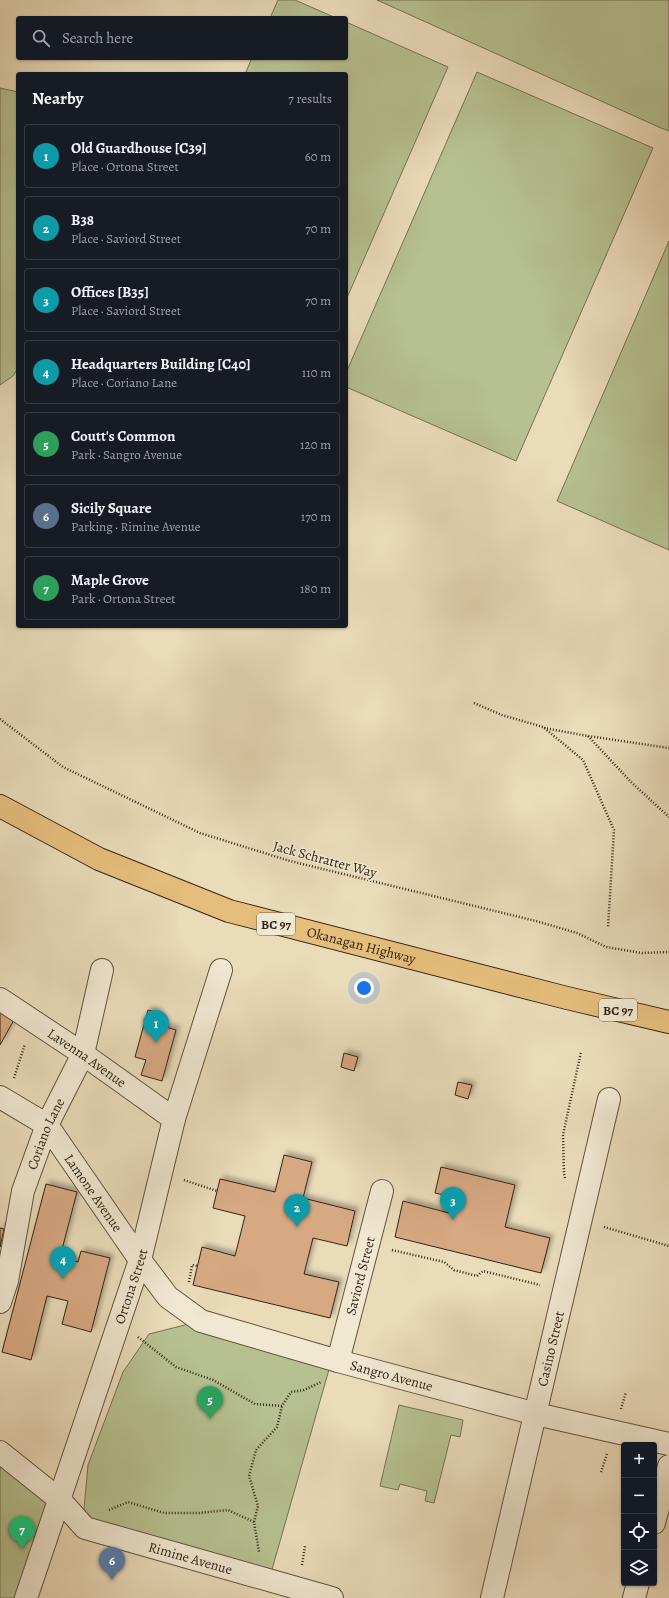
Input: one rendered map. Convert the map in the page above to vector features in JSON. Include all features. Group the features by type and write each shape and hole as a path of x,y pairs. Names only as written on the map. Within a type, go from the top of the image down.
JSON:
{"highway":[{"name":"Okanagan Highway","path":"0,806 99,859 229,912 567,998 669,1022"}],"street":[{"name":"Coriano Lane","path":"0,1302 7,1281 23,1191 47,1125 83,1054 102,970"},
{"name":"Ortona Street","path":"26,1598 140,1260 174,1119 221,970"},
{"name":"Lavenna Avenue","path":"0,999 83,1054 174,1119"},
{"path":"4,1099 47,1125"},
{"name":"Casino Street","path":"492,1598 609,1099"},
{"name":"Lamone Avenue","path":"47,1125 140,1260"},
{"name":"Saviord Street","path":"335,1360 369,1244 382,1191"},
{"name":"Sangro Avenue","path":"140,1260 168,1297 201,1321 335,1360 536,1414 669,1444"},
{"path":"0,1452 60,1500 85,1528"},
{"path":"656,1514 669,1466"},
{"name":"Rimine Avenue","path":"85,1528 332,1598"},
{"path":"634,1598 637,1586"}],"path":[{"path":"474,703 502,715 543,727 588,736 669,748"},
{"name":"Jack Schratter Way","path":"0,719 63,767 200,833 290,861 536,921 577,933 606,947 642,954 669,952"},
{"path":"543,727 583,760 614,830 608,927"},
{"path":"588,736 631,782 669,817"},
{"path":"4,1099 26,1039"},
{"path":"566,1181 564,1174 563,1135 581,1052"},
{"path":"161,1172 217,1191"},
{"path":"581,1220 669,1246"},
{"path":"369,1244 444,1262 454,1270 477,1276 483,1271 564,1291"},
{"path":"120,1322 176,1367 213,1380 255,1404 282,1406"},
{"path":"256,1576 259,1555 254,1522 258,1506 249,1476 256,1450 277,1427 282,1406 292,1392 304,1390 329,1378 335,1360"},
{"path":"85,1528 111,1509 128,1502 164,1513 199,1513 228,1510 254,1522"}],"green space":[{"path":"278,0 295,0 331,16 271,16"},
{"path":"377,0 669,0 669,131 661,128"},
{"path":"348,23 448,67 348,295 348,72 246,72 251,60 348,60"},
{"path":"477,72 653,148 516,461 348,388 348,368"},
{"path":"0,88 16,92 16,371 13,376 0,385"},
{"path":"669,241 669,550 557,501"},
{"path":"201,1321 332,1359 269,1580 98,1532 84,1509 88,1465 123,1372 149,1334"},
{"path":"399,1405 463,1420 460,1437 451,1435 434,1503 425,1501 427,1491 400,1484 398,1490 380,1486"},
{"path":"0,1452 60,1500 26,1598 0,1598"}],"building":[{"path":"0,1010 15,1018 0,1045"},
{"path":"148,1010 159,1013 156,1024 176,1030 162,1081 141,1075 146,1060 135,1057"},
{"path":"344,1053 358,1057 354,1071 341,1067"},
{"path":"458,1082 472,1085 468,1099 455,1095"},
{"path":"284,1155 312,1162 303,1198 355,1211 347,1246 313,1238 304,1274 339,1282 330,1318 193,1285 202,1247 235,1256 245,1216 213,1208 220,1179 275,1192"},
{"path":"441,1167 515,1185 505,1227 550,1238 541,1273 395,1237 403,1201 449,1213 453,1197 435,1193"},
{"path":"46,1184 77,1192 60,1257 78,1262 81,1251 110,1258 91,1332 62,1324 68,1301 47,1296 31,1360 2,1352"},
{"path":"0,1228 4,1229 0,1247"}],"place":[{"name":"Old Guardhouse [C39]","path":"156,1043"},
{"name":"Offices [B35]","path":"453,1220"},
{"name":"B38","path":"297,1227"},
{"name":"Headquarters Building [C40]","path":"63,1279"},
{"name":"Coutt's Common","path":"210,1419"},
{"name":"Maple Grove","path":"22,1549"},
{"name":"Sicily Square","path":"112,1580"}]}
